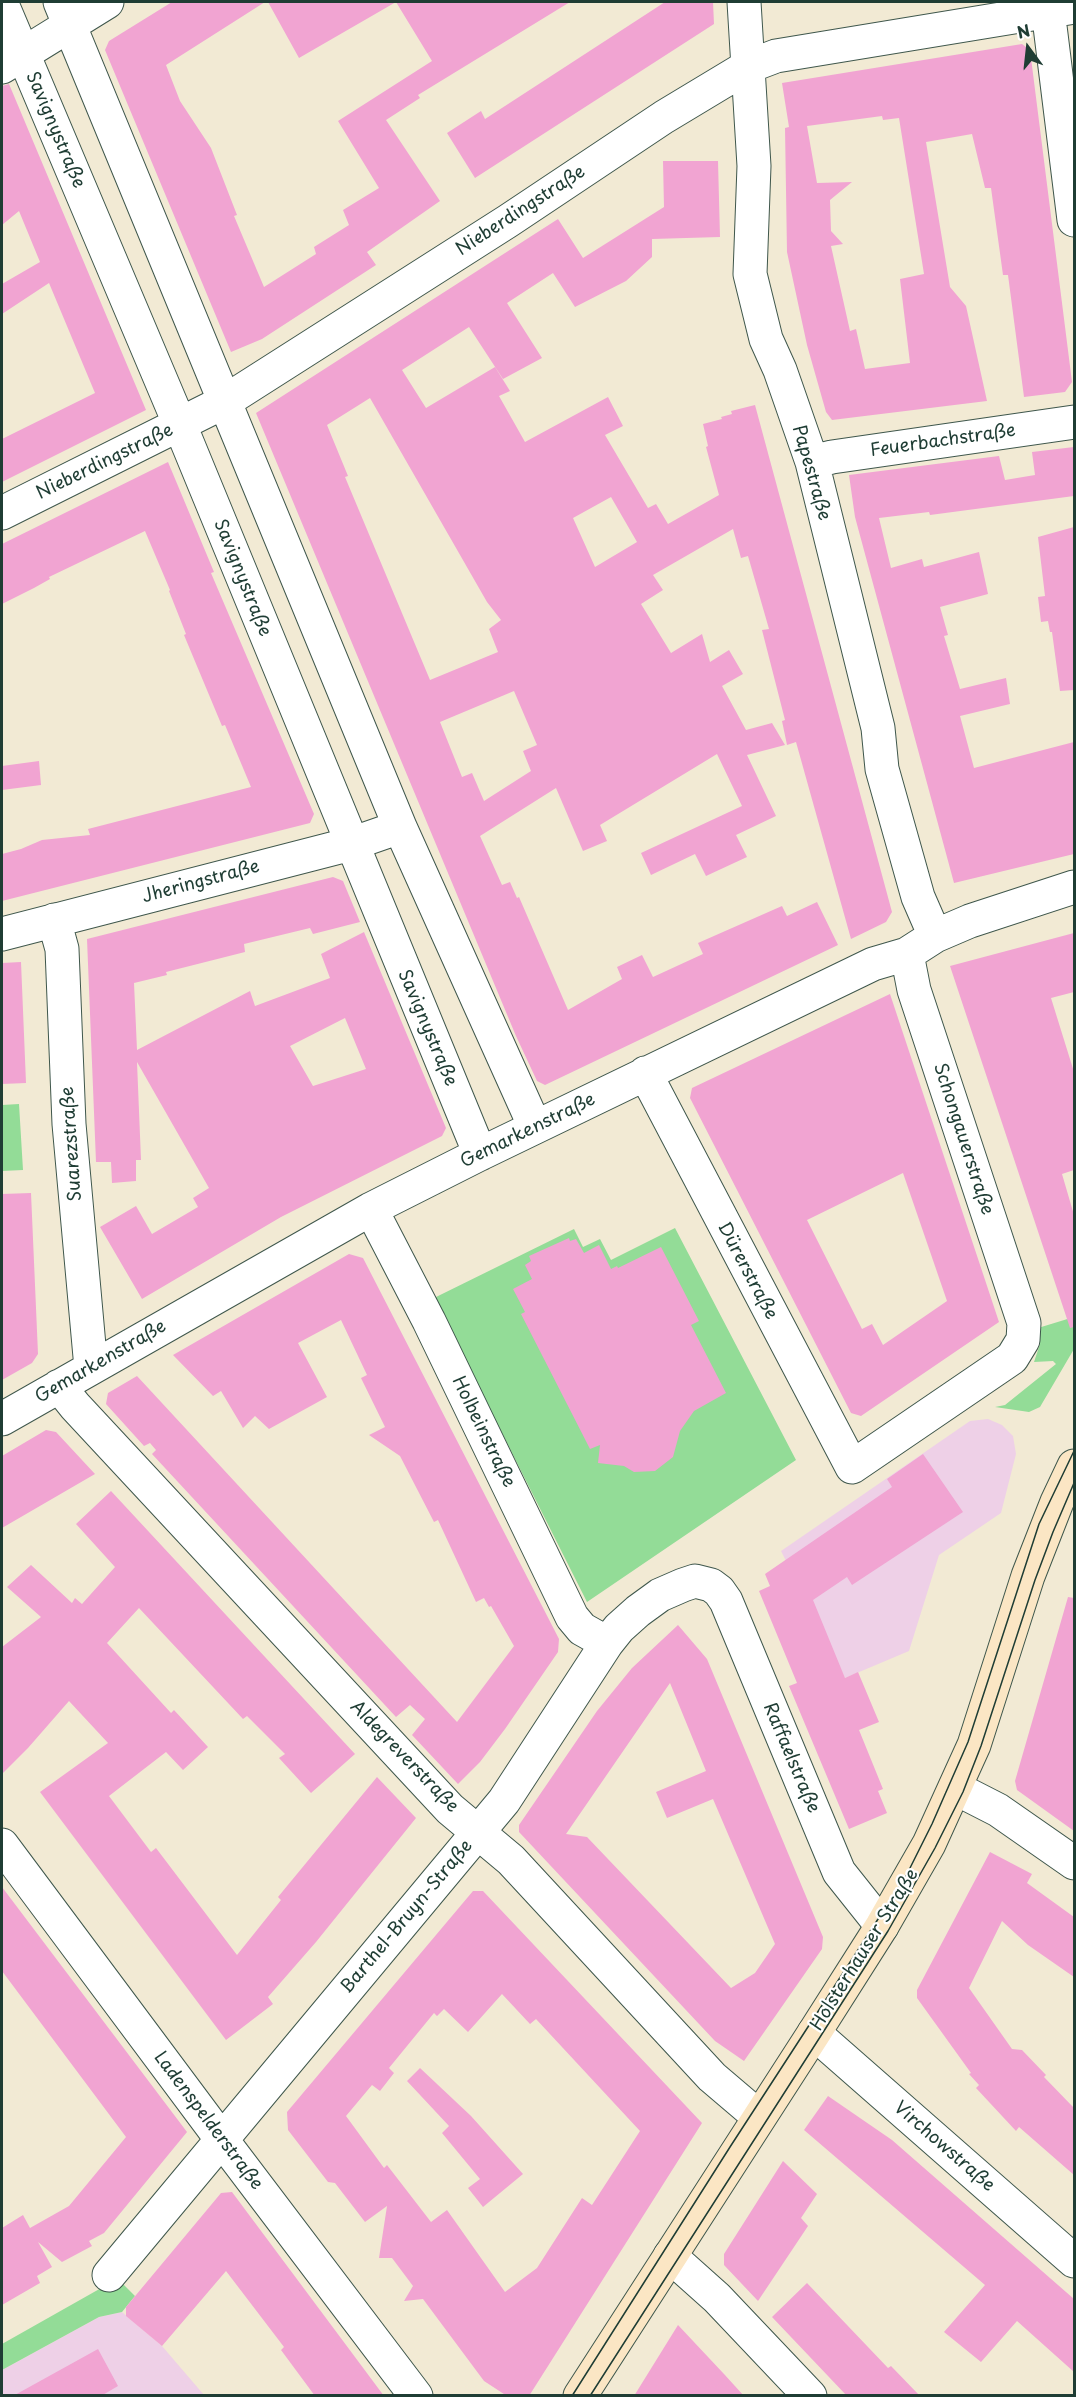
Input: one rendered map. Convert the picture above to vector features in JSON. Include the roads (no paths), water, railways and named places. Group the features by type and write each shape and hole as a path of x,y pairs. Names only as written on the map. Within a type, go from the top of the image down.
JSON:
{"main road":[{"name":"Holsterhauser Straße","path":"580,2396 882,1926 929,1844 955,1788 991,1697 1028,1576 1053,1510 1074,1466"}],"street":[{"path":"12,60 65,13 107,2"},
{"name":"Papestraße","path":"744,2 754,166 750,274 766,339 780,370 812,462 878,728 882,769 918,897 935,936"},
{"name":"Savignystraße","path":"2,4 12,60 180,425 480,1154"},
{"path":"1057,6 1074,220"},
{"name":"Nieberdingstraße","path":"2,513 224,402 508,221 664,117 747,67 776,56 1057,6"},
{"path":"65,13 400,827 535,1127"},
{"name":"Feuerbachstraße","path":"812,462 832,457 1074,422"},
{"name":"Jheringstraße","path":"2,934 351,844 400,827"},
{"name":"Gemarkenstraße","path":"2,1419 371,1209 480,1154 873,964 907,954 935,936 970,921 1074,887"},
{"name":"Suarezstraße","path":"54,920 62,950 69,1124 91,1368"},
{"name":"Schongauerstraße","path":"852,1467 1012,1358 1023,1340 1024,1323 914,990 907,954"},
{"name":"Dürerstraße","path":"645,1073 852,1467"},
{"name":"Holbeinstraße","path":"371,1209 429,1321 573,1617 582,1629 607,1643"},
{"name":"Aldegreverstraße","path":"59,1386 450,1809 511,1860 712,2076 759,2118"},
{"name":"Barthel-Bruyn-Straße","path":"109,2275 504,1801 607,1643 638,1611 660,1595 694,1581 711,1585"},
{"name":"Raffaelstraße","path":"711,1585 719,1591 726,1602 839,1872 882,1926"},
{"path":"955,1788 998,1810 1074,1863"},
{"name":"Ladenspelderstraße","path":"2,1845 416,2396"},
{"name":"Virchowstraße","path":"814,2033 1074,2261"},
{"path":"670,2256 717,2298 810,2396"}],"tram line":[{"path":"572,2396 906,1876 968,1742 1039,1524 1074,1451"},
{"path":"590,2396 888,1931 935,1848 963,1792 981,1746 1035,1580 1074,1483"}]}
